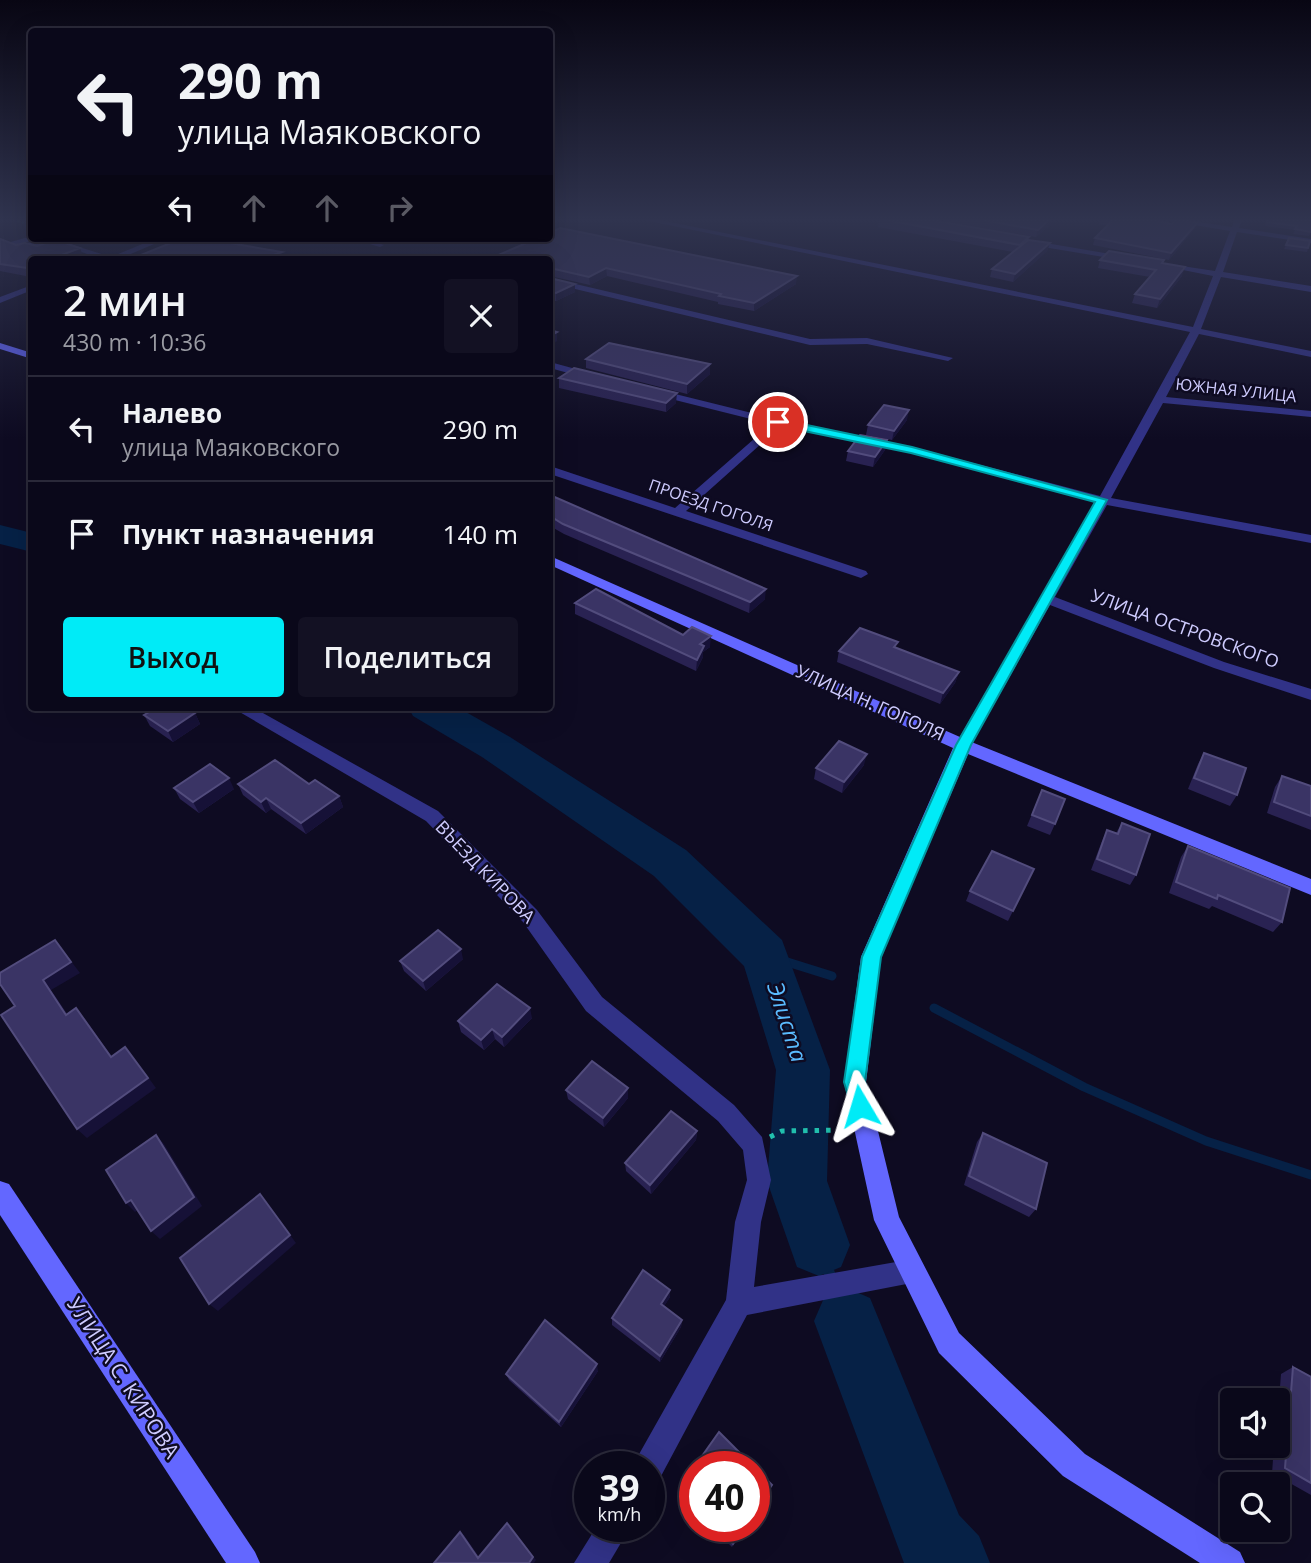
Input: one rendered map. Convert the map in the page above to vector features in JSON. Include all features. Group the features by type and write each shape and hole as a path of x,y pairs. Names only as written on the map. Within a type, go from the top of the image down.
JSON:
{"street":[{"path":"0,300 17,293"},
{"path":"601,293 810,342 867,341 948,358"},
{"path":"1003,293 1311,354"},
{"path":"1211,293 1195,332 1144,429 964,745 871,957 855,1082 887,1220 949,1343 1074,1465 1229,1563"},
{"path":"0,346 28,355"},
{"path":"553,366 603,379"},
{"path":"644,389 778,422 912,450 1102,500 1311,540"},
{"name":"ЮЖНАЯ УЛИЦА","path":"1158,399 1311,414"},
{"path":"677,513 778,422"},
{"name":"ПРОЕЗД ГОГОЛЯ","path":"553,471 861,574"},
{"name":"УЛИЦА Н. ГОГОЛЯ","path":"553,561 964,745 1311,887"},
{"name":"УЛИЦА ОСТРОВСКОГО","path":"1047,599 1219,664 1311,695"},
{"name":"ВЪЕЗД КИРОВА","path":"246,711 432,816 530,916 594,1004 726,1113 754,1145 760,1180 748,1222 739,1303"},
{"name":"УЛИЦА С. КИРОВА","path":"0,1193 244,1563"},
{"path":"658,1451 739,1303 913,1272"},
{"path":"590,1563 605,1542"}],"path":[{"path":"782,1131 814,1130"}],"building":[{"path":"716,293 770,293 754,303 719,296 721,294"},
{"path":"1136,293 1165,293 1160,299"},
{"path":"609,343 710,364 687,384 586,359"},
{"path":"574,368 677,393 666,403 559,378"},
{"path":"884,405 909,410 894,431 868,425"},
{"path":"860,435 887,440 875,457 848,451"},
{"path":"553,496 766,589 750,602 553,518"},
{"path":"596,589 683,635 692,627 711,636 700,644 704,646 697,660 575,603"},
{"path":"860,628 898,642 894,647 959,672 943,693 839,651"},
{"path":"151,711 195,713 168,731 144,715"},
{"path":"839,741 867,754 844,782 816,768"},
{"path":"1204,753 1246,768 1237,795 1194,778"},
{"path":"275,760 309,784 315,780 339,796 301,823 266,798 261,802 238,784"},
{"path":"210,764 229,778 193,802 174,788"},
{"path":"1282,776 1311,786 1311,816 1274,802"},
{"path":"1042,790 1065,799 1055,824 1032,815"},
{"path":"1122,823 1150,834 1136,875 1097,859 1107,830 1118,834"},
{"path":"1188,846 1290,888 1282,922 1218,895 1217,899 1176,882"},
{"path":"992,851 1034,869 1013,911 970,891"},
{"path":"438,930 461,949 423,981 400,961"},
{"path":"55,940 71,962 43,980 66,1015 76,1008 111,1057 125,1047 148,1078 77,1129 1,1015 15,1006 0,984 0,973"},
{"path":"497,984 530,1008 502,1037 492,1029 481,1040 458,1021"},
{"path":"592,1061 628,1088 603,1118 566,1090"},
{"path":"671,1111 697,1131 650,1185 625,1163"},
{"path":"983,1133 1047,1163 1036,1209 969,1176"},
{"path":"156,1135 194,1197 151,1231 131,1200 126,1203 106,1170"},
{"path":"260,1194 290,1235 209,1304 180,1258"},
{"path":"643,1270 670,1290 661,1304 682,1320 660,1356 612,1318"},
{"path":"545,1320 597,1364 559,1422 506,1374"},
{"path":"1293,1367 1311,1377 1311,1483 1285,1468 1286,1458 1290,1458"},
{"path":"719,1432 738,1451 706,1451"},
{"path":"507,1523 533,1557 529,1563 434,1563 460,1532 478,1558"}],"waterway":[{"name":"Элиста","path":"0,534 28,542"},
{"name":"Элиста","path":"434,711 496,747 670,863 765,955 803,1070 797,1181 819,1245"},
{"path":"765,955 832,976"},
{"path":"934,1008 1084,1087 1206,1141 1311,1175"},
{"name":"Элиста","path":"819,1245 847,1321"},
{"name":"Элиста","path":"847,1321 932,1541 952,1563"}],"route":[{"path":"778,422 912,450 1102,500 964,745 871,957 855,1082 860,1106"}]}
